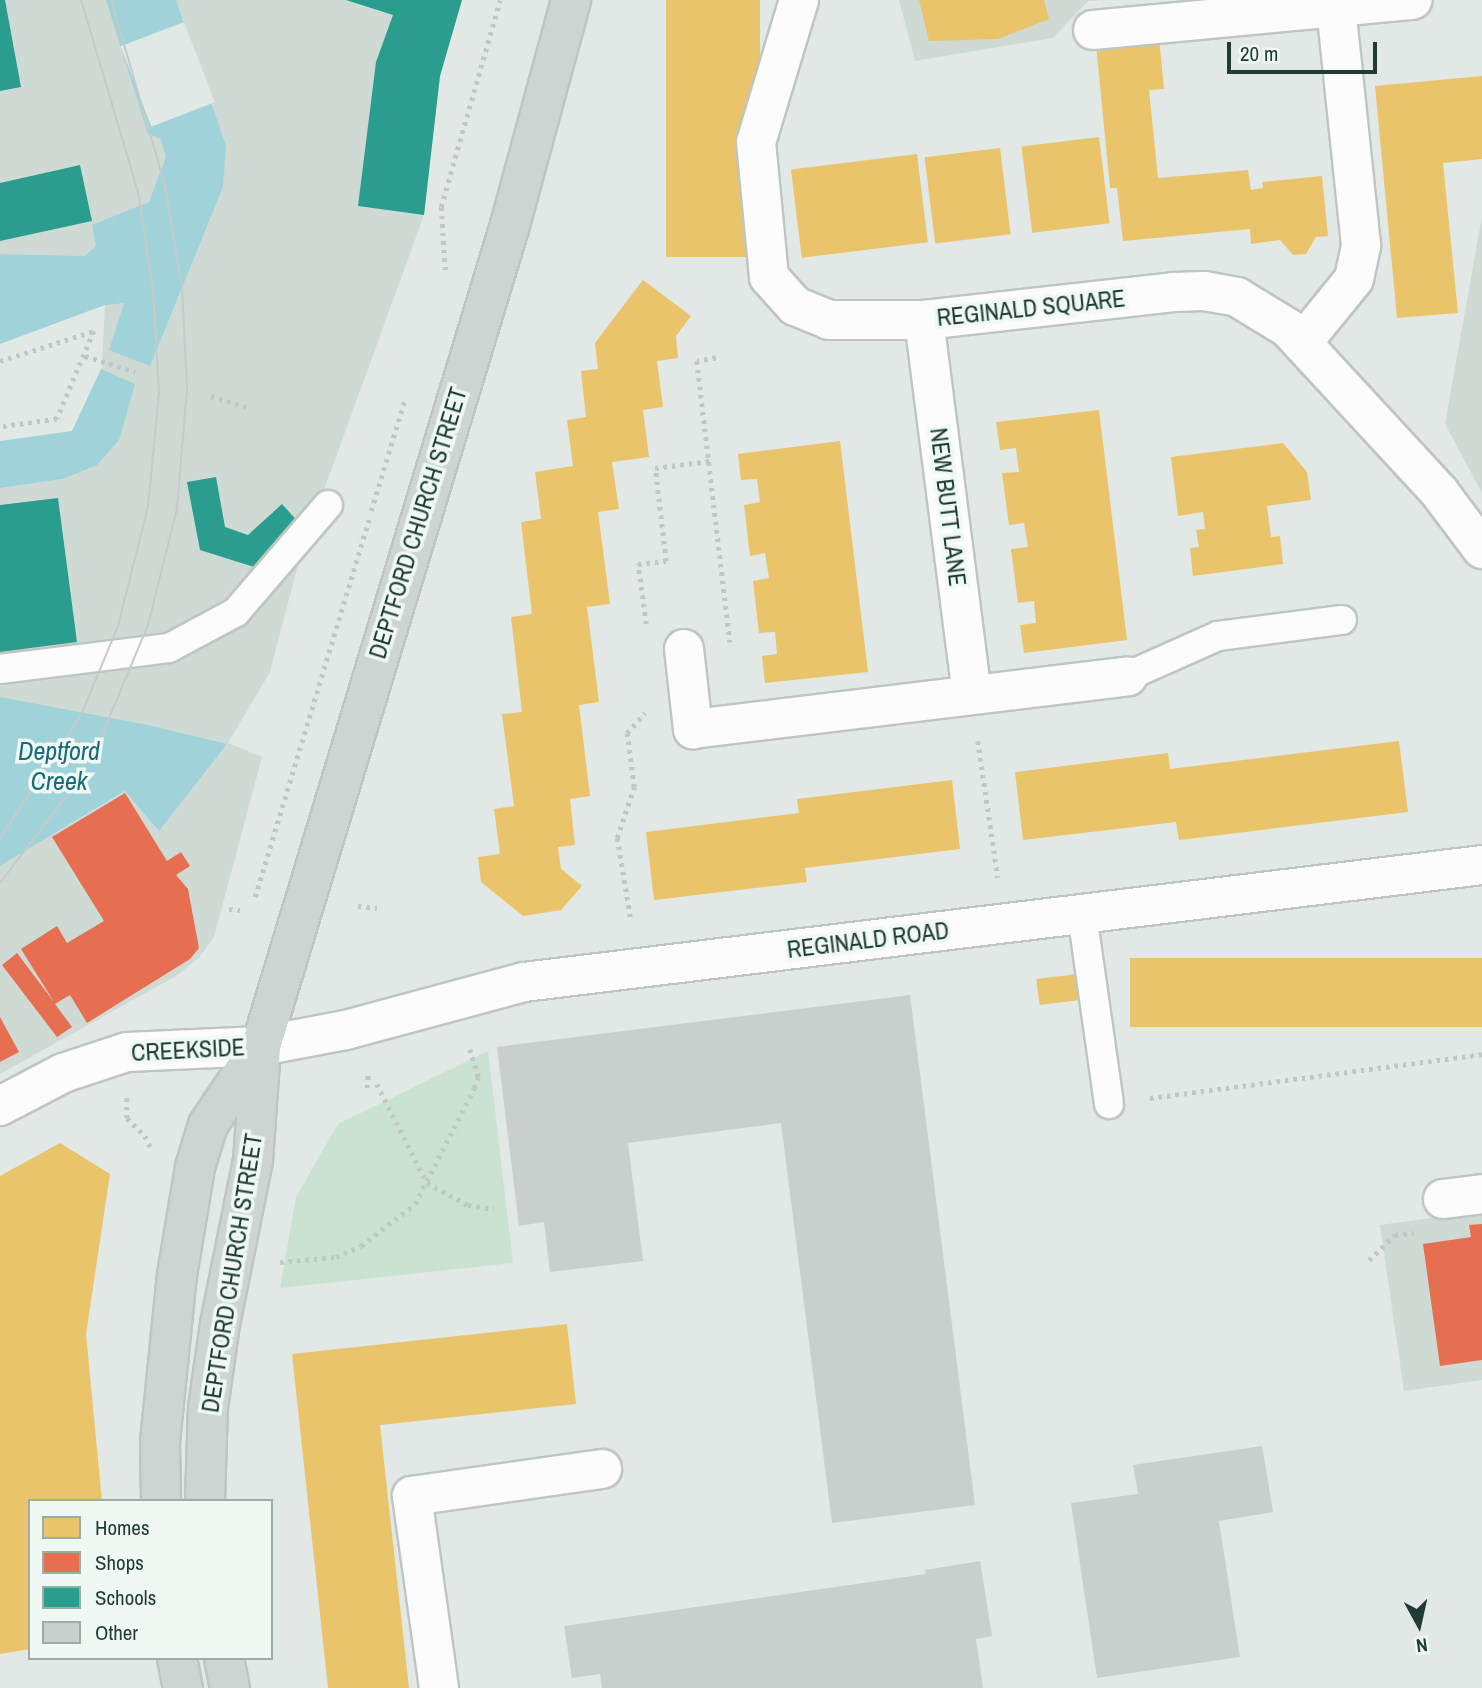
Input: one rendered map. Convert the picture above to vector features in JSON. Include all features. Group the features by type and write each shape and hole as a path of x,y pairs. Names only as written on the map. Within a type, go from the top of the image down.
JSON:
{"main road":[{"name":"DEPTFORD CHURCH STREET","path":"205,1499 208,1408 220,1324 253,1161 261,1046 510,225 571,0"},
{"name":"DEPTFORD CHURCH STREET","path":"160,1499 160,1442 177,1275 195,1167 208,1125 261,1046"},
{"path":"177,1660 183,1688"},
{"path":"224,1660 230,1688"}],"street":[{"name":"REGINALD SQUARE","path":"799,0 756,142 769,276 795,306 829,320 924,320 1204,291 1237,297 1269,312 1302,343 1440,493 1482,549"},
{"path":"1093,30 1413,0"},
{"path":"1302,343 1354,279 1361,245 1336,7"},
{"name":"NEW BUTT LANE","path":"924,320 972,694"},
{"path":"684,649 694,729 1128,676"},
{"name":"REGINALD ROAD","path":"261,1046 346,1030 524,982 1482,865"},
{"name":"CREEKSIDE","path":"0,1106 63,1073 127,1052 261,1046"},
{"path":"1443,1199 1482,1194"},
{"path":"439,1688 412,1496 602,1469"}],"lane":[{"path":"0,669 169,648 236,612 328,505"},
{"path":"1128,676 1218,636 1342,620"},
{"path":"1082,914 1109,1104"}],"path":[{"path":"442,279 441,207 499,0"},
{"path":"0,360 94,331 57,419 0,427"},
{"path":"85,356 136,372"},
{"path":"710,461 655,468 666,561 638,564 649,653 733,642 710,461 697,361 716,358"},
{"name":"DEPTFORD CHURCH STREET","path":"252,909 408,391"},
{"path":"211,396 246,407"},
{"path":"972,694 999,886"},
{"path":"630,918 617,838 634,787 627,733 653,703"},
{"path":"358,906 377,908"},
{"path":"229,909 240,910"},
{"path":"272,1262 335,1257 360,1246 415,1204 478,1077 468,1045"},
{"path":"1109,1104 1482,1054"},
{"path":"368,1074 368,1088"},
{"path":"377,1084 426,1183 468,1205 494,1209"},
{"path":"127,1099 127,1118 145,1136 154,1154"}],"shaded area":[{"path":"0,0 462,0 440,76 424,215 301,553 270,672 228,743 262,757 214,937 199,958 176,976 0,1074 0,866 126,791 158,830 227,744 0,697 0,488 63,479 97,464 105,305 85,256 0,254"},
{"path":"899,0 1104,0 1088,1 1053,38 915,61"},
{"path":"1482,216 1482,493 1445,424"},
{"path":"1482,1211 1482,1380 1404,1391 1380,1225"}],"green space":[{"path":"488,1051 513,1263 280,1288 296,1197 338,1124"}],"water":[{"path":"106,0 176,0 226,146 223,187 150,366 109,350 124,303 105,305 0,344 0,254 85,256 96,246 92,225 149,202 166,157 161,139 148,134"},
{"path":"101,369 135,384 119,440 97,465 63,479 0,488 0,441 72,431"},
{"name":"Deptford Creek","path":"0,697 148,725 227,744 159,831 125,791 0,866"}],"pier":[{"path":"184,22 215,102 151,127 121,46"}],"building: Homes":[{"path":"666,0 760,0 760,257 666,257"},
{"path":"919,0 1044,0 1049,19 998,39 929,41"},
{"path":"1159,37 1164,89 1149,90 1158,178 1248,170 1251,190 1263,188 1262,182 1322,176 1328,236 1316,237 1306,254 1293,255 1280,240 1251,244 1250,229 1123,241 1117,188 1110,188 1096,44"},
{"path":"1482,76 1482,159 1443,163 1458,313 1397,318 1375,86"},
{"path":"1099,137 1110,223 1032,233 1022,147"},
{"path":"1000,148 1011,234 935,244 925,157"},
{"path":"917,154 928,242 802,258 791,169"},
{"path":"643,280 691,316 676,336 678,358 657,361 663,407 643,410 649,457 612,462 619,509 598,512 610,604 587,607 599,702 579,705 590,796 570,799 575,845 558,847 561,869 582,886 561,910 523,916 481,882 478,857 500,854 494,809 514,806 502,714 522,712 511,617 532,614 521,522 541,519 535,472 573,466 567,420 586,417 581,371 598,369 595,343"},
{"path":"1099,410 1127,640 1024,653 1020,625 1036,623 1034,601 1018,603 1011,549 1028,547 1024,523 1009,525 1002,473 1019,472 1016,448 1000,450 996,422"},
{"path":"840,441 868,672 765,683 762,656 777,654 775,632 759,633 753,581 769,578 765,553 750,556 744,505 760,502 757,479 741,480 738,454"},
{"path":"1283,443 1307,472 1311,500 1267,506 1271,537 1280,536 1283,564 1193,576 1190,548 1199,547 1196,530 1205,529 1203,512 1178,516 1171,457"},
{"path":"1399,741 1408,812 1179,840 1176,822 1023,840 1015,772 1168,753 1170,769"},
{"path":"952,780 960,849 805,868 807,882 654,900 646,832 799,813 797,799"},
{"path":"1130,958 1482,958 1482,1027 1130,1027"},
{"path":"1078,974 1081,1000 1039,1005 1036,979"},
{"path":"60,1143 110,1174 86,1334 102,1499 28,1499 28,1649 0,1654 0,1176"},
{"path":"567,1324 576,1404 380,1425 409,1688 328,1688 292,1354"}],"building: Shops":[{"path":"125,793 167,861 181,852 190,866 176,875 188,889 199,948 190,959 87,1023 70,995 55,1004 72,1027 57,1037 2,965 17,953 54,1002 21,949 57,926 67,943 104,921 52,837"},
{"path":"0,1017 19,1052 0,1062"},
{"path":"1482,1224 1482,1360 1440,1366 1423,1244 1471,1237 1469,1225"}],"building: Schools":[{"path":"0,0 5,0 21,87 0,91"},
{"path":"346,0 462,0 440,76 424,215 358,206 376,62 393,15"},
{"path":"80,165 92,221 0,241 0,183"},
{"path":"216,477 225,527 248,535 282,504 301,525 254,567 200,550 187,482"},
{"path":"58,498 77,642 0,652 0,505"}],"building: Other":[{"path":"910,995 975,1505 832,1523 781,1123 628,1143 643,1261 550,1272 544,1222 519,1226 497,1047"},
{"path":"1262,1446 1273,1512 1219,1521 1240,1657 1097,1678 1071,1503 1138,1494 1133,1465"},
{"path":"980,1561 992,1636 976,1639 983,1688 602,1688 600,1674 572,1678 564,1626 926,1574 925,1570"}],"tram line":[{"path":"0,838 81,715 118,626 148,507 159,392 153,289 138,192 81,0"},
{"path":"0,883 71,790 104,730 148,625 177,509 187,390 182,285 164,182 111,0"}]}
